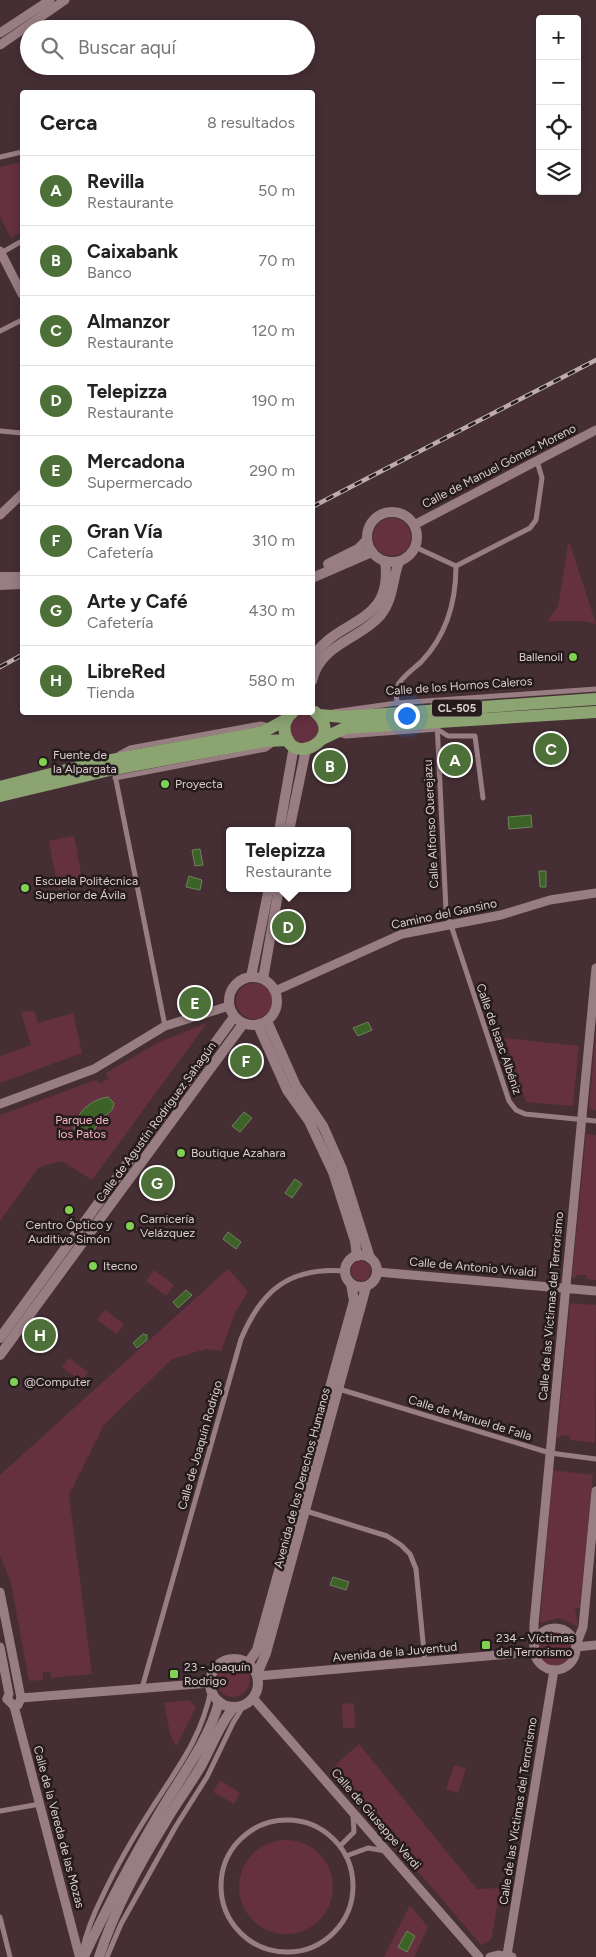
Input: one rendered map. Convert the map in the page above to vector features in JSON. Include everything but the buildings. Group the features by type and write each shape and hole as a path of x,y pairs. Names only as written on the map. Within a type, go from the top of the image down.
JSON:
{"main road":[{"path":"315,570 358,549 367,540 370,526 375,519 388,512 403,514 414,525 417,532 415,547 409,556 399,562 385,561 372,552 367,540"},
{"path":"315,577 372,552"},
{"path":"315,656 327,641 362,620 372,610 380,598 385,585 385,561"},
{"path":"315,675 322,661 333,648 367,628 380,616 390,601 399,562"},
{"path":"0,578 20,577"},
{"path":"0,585 20,584"},
{"name":"Calle de los Hornos Caleros","path":"319,714 353,716 596,699"},
{"name":"CL-505","path":"0,787 265,741 315,746 333,732 345,728 437,726 596,712"},
{"path":"319,714 324,726 322,739"},
{"path":"289,827 291,744 284,730 290,716"},
{"name":"CL-505","path":"0,796 263,732 290,716"},
{"path":"280,827 291,744"},
{"path":"252,977 268,892"},
{"path":"263,979 278,892"},
{"path":"245,978 263,979 275,991 277,1007 263,1023 243,1024 234,1017 229,1006 229,999 234,986 245,978"},
{"name":"Calle de Agustín Rodríguez Sahagún","path":"0,1338 234,1017"},
{"path":"263,1023 287,1090 309,1121 333,1172 355,1241 357,1256"},
{"path":"263,1023 296,1086 323,1126 342,1169 370,1258 374,1262 377,1272 374,1281 366,1287 352,1284 345,1271 348,1261 357,1256 370,1258"},
{"name":"Calle de Agustín Rodríguez Sahagún","path":"0,1356 243,1024"},
{"name":"Avenida de los Derechos Humanos","path":"248,1663 256,1650 354,1301 352,1284"},
{"name":"Avenida de los Derechos Humanos","path":"257,1675 266,1653 306,1511 366,1287"},
{"path":"236,1658 248,1663 257,1675 258,1688 253,1698 223,1719 201,1766 165,1821 126,1889 111,1920 99,1957 80,1955 157,1816 192,1762 215,1716 219,1702 210,1686 214,1670 223,1661 236,1658"},
{"path":"219,1702 239,1706"}],"street":[{"path":"21,20 50,0"},
{"path":"36,20 65,0"},
{"path":"0,34 20,20"},
{"path":"0,45 20,31"},
{"path":"0,157 20,152"},
{"path":"20,242 0,252 20,290"},
{"path":"0,331 20,321"},
{"path":"0,430 20,433"},
{"name":"Calle de Manuel Gómez Moreno","path":"414,525 596,430"},
{"path":"456,566 534,525 542,478 537,461"},
{"path":"0,515 20,496"},
{"path":"415,547 456,566"},
{"path":"397,703 396,691 399,683 437,641 448,618 454,597 456,566"},
{"name":"Calle de los Hornos Caleros","path":"319,714 342,709 397,703 596,689"},
{"path":"437,726 448,736 475,736 482,798"},
{"name":"Calle Alfonso Querejazu","path":"437,726 446,910 449,925"},
{"path":"112,769 165,1026"},
{"name":"Camino del Gansino","path":"275,991 402,934 501,915 550,900 596,893"},
{"name":"Calle de Isaac Albéniz","path":"449,925 509,1101 516,1110 525,1114 596,1121"},
{"name":"Calle de las Víctimas del Terrorismo","path":"534,1649 534,1624 596,969"},
{"path":"0,1104 94,1069 165,1026 229,1006"},
{"name":"Calle de Joaquín Rodrigo","path":"142,1688 241,1339 251,1315 268,1293 287,1280 308,1272 345,1271"},
{"name":"Calle de Antonio Vivaldi","path":"377,1272 596,1291"},
{"name":"Calle de Manuel de Falla","path":"339,1388 550,1454 596,1459"},
{"path":"576,1646 571,1634 566,1630 554,1628 542,1632 534,1649 539,1663 554,1670 568,1666 576,1654 576,1646 583,1627 596,1491"},
{"path":"306,1511 387,1536 402,1545 410,1554 416,1569 426,1663"},
{"path":"0,1592 21,1702 7,1700"},
{"path":"576,1646 596,1645"},
{"name":"Calle de la Vereda de las Mozas","path":"0,1647 7,1700 40,1804 80,1955"},
{"name":"Avenida de la Juventud","path":"257,1675 426,1663 534,1649"},
{"name":"Calle de las Víctimas del Terrorismo","path":"509,1956 554,1670"},
{"path":"7,1700 14,1692 20,1696 142,1688 210,1686 206,1714 193,1746 129,1845 109,1882 84,1940 80,1955"},
{"name":"Calle de Giuseppe Verdi","path":"253,1698 479,1957"},
{"path":"107,1957 130,1907 167,1841 207,1777 239,1706"},
{"path":"0,1811 40,1804"},
{"path":"340,1846 354,1832 353,1812"},
{"path":"280,1820 297,1820 314,1825 328,1834 340,1846 346,1856 353,1877 352,1899 344,1920 329,1937 310,1948 288,1955 274,1954 244,1937 232,1924 224,1909 220,1892 221,1875 226,1858 235,1844 248,1832 263,1824 280,1820"},
{"path":"346,1856 368,1848 388,1852"},
{"path":"0,1917 10,1957"},
{"path":"490,1957 509,1956"}],"green space":[{"path":"20,162 20,233 11,238 0,217 0,167"},
{"path":"392,518 405,524 411,537 405,550 392,556 379,550 373,537 379,524"},
{"path":"568,544 570,544 596,624 584,621 547,621 558,607"},
{"path":"304,715 314,719 318,729 314,739 304,743 294,739 290,729 294,719"},
{"path":"74,836 83,884 58,889 49,841"},
{"path":"254,983 261,984 267,988 271,994 271,1008 267,1014 261,1018 254,1019 247,1018 241,1014 237,1008 236,1001 237,994 241,988 247,984"},
{"path":"34,1011 38,1023 73,1013 82,1053 0,1083 0,1056 31,1045 21,1012"},
{"name":"Parque de los Patos","path":"207,1023 92,1180 62,1161 39,1167 0,1221 0,1115 96,1080 100,1084 109,1078 106,1073 159,1042"},
{"path":"596,1030 596,1110 590,1109 589,1106"},
{"path":"505,1038 579,1046 573,1106 526,1102"},
{"path":"586,1134 596,1135 596,1280 587,1279 586,1275 576,1275 576,1278 572,1277"},
{"path":"361,1261 368,1264 371,1271 368,1278 361,1281 354,1278 351,1271 354,1264"},
{"path":"228,1269 248,1291 235,1313 221,1351 206,1349 172,1359 104,1425 69,1495 92,1674 51,1678 51,1672 43,1672 43,1680 29,1681 11,1583 0,1555 0,1475"},
{"path":"154,1270 174,1285 166,1296 146,1281"},
{"path":"570,1303 596,1305 595,1443 570,1440 570,1436 561,1435 560,1438 557,1438"},
{"path":"105,1310 124,1324 117,1334 97,1320"},
{"path":"69,1358 88,1372 82,1382 62,1367"},
{"path":"553,1470 593,1475 580,1608 575,1608 578,1627 559,1618 540,1623"},
{"path":"555,1632 562,1633 567,1637 571,1642 571,1656 567,1661 562,1665 555,1666 548,1665 543,1661 539,1656 538,1649 539,1642 543,1637 548,1633"},
{"path":"233,1663 245,1668 250,1680 245,1692 233,1697 221,1692 216,1680 221,1668"},
{"path":"189,1700 196,1707 176,1747 170,1733 164,1703"},
{"path":"354,1703 355,1728 343,1728 342,1704"},
{"path":"359,1744 477,1889 500,1888 492,1937 489,1942 481,1945 386,1834 390,1830 386,1825 381,1829 330,1770"},
{"path":"454,1765 466,1768 458,1793 446,1789"},
{"path":"220,1780 240,1793 234,1804 213,1792"},
{"path":"286,1840 304,1844 319,1854 329,1869 333,1887 329,1905 319,1920 304,1930 286,1934 268,1930 253,1920 243,1905 239,1887 243,1869 253,1854 268,1844"},
{"path":"410,1905 428,1927 414,1957 384,1957"}],"shaded area":[{"path":"531,815 532,827 509,829 508,817"},
{"path":"200,849 203,865 195,866 192,850"},
{"path":"539,871 546,871 546,887 540,887"},
{"path":"189,876 202,880 200,890 186,887"},
{"path":"368,1022 372,1030 358,1036 353,1028"},
{"path":"108,1097 114,1103 110,1111 89,1135 83,1137 78,1135 74,1129 81,1112 96,1100"},
{"path":"244,1112 252,1118 240,1132 232,1126"},
{"path":"295,1179 302,1184 292,1198 285,1193"},
{"path":"228,1232 241,1242 236,1249 223,1239"},
{"path":"186,1290 192,1295 178,1308 173,1302"},
{"path":"143,1334 147,1335 147,1340 137,1348 133,1343"},
{"path":"333,1577 349,1582 346,1590 330,1585"},
{"path":"407,1931 415,1936 407,1952 398,1947"}],"railway":[{"path":"315,505 596,360"},
{"path":"0,667 20,656"}],"place":[{"name":"Ballenoil","path":"573,657"},
{"name":"Almanzor","path":"551,749"},
{"name":"Revilla","path":"455,760"},
{"name":"Fuente de la Alpargata","path":"43,762"},
{"name":"Caixabank","path":"330,766"},
{"name":"Proyecta","path":"165,784"},
{"name":"Escuela Politécnica Superior de Ávila","path":"25,888"},
{"name":"Telepizza","path":"288,927"},
{"name":"Mercadona","path":"195,1003"},
{"name":"Gran Vía","path":"246,1061"},
{"name":"Boutique Azahara","path":"181,1153"},
{"name":"Arte y Café","path":"157,1183"},
{"name":"Centro Óptico y Auditivo Simón","path":"69,1210"},
{"name":"Carnicería Velázquez","path":"130,1226"},
{"name":"Itecno","path":"93,1266"},
{"name":"LibreRed","path":"40,1335"},
{"name":"@Computer","path":"14,1382"},
{"name":"234 - Víctimas del Terrorismo","path":"486,1645"},
{"name":"23 - Joaquín Rodrigo","path":"174,1674"}]}
